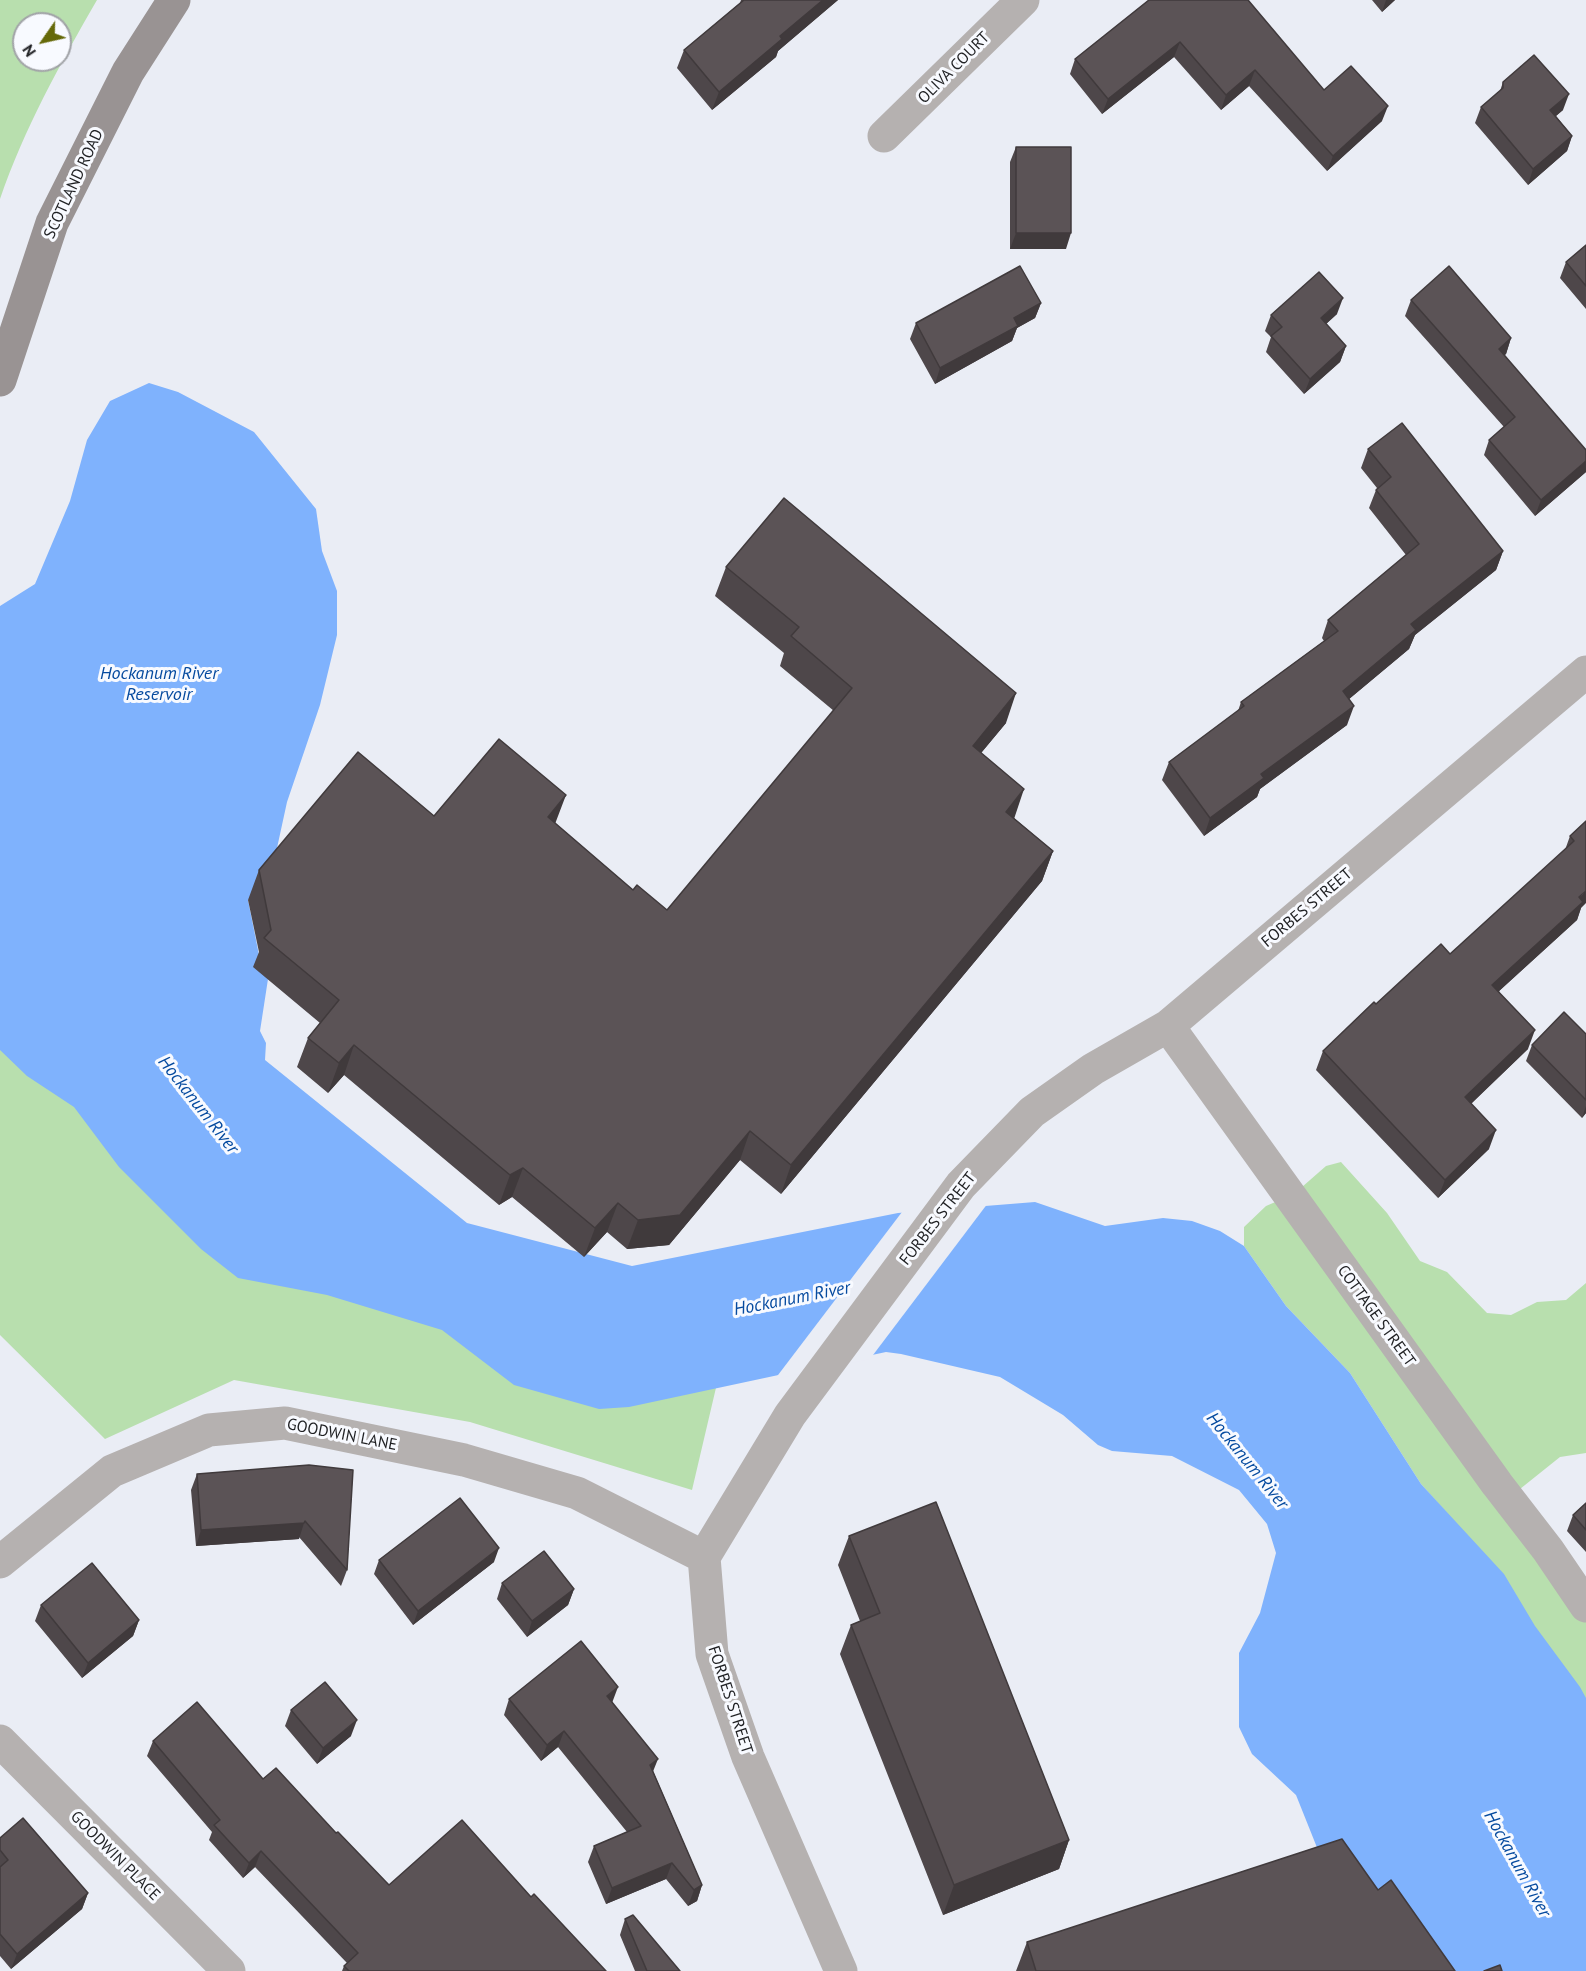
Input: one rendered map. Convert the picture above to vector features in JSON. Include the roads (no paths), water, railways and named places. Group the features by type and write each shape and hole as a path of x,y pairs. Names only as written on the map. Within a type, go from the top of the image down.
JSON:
{"main road":[{"name":"SCOTLAND ROAD","path":"0,380 52,223 128,72 174,0"}],"street":[{"name":"OLIVA COURT","path":"884,136 1023,0"},
{"name":"FORBES STREET","path":"841,1971 748,1757 712,1654 705,1557 790,1414 961,1185 1032,1112 1093,1068 1168,1026 1586,672"},
{"name":"COTTAGE STREET","path":"1168,1026 1490,1474 1548,1550 1586,1606"},
{"name":"GOODWIN LANE","path":"0,1562 112,1471 209,1430 285,1423 464,1460 577,1493 705,1557"},
{"name":"GOODWIN PLACE","path":"0,1741 229,1971"}],"water":[{"path":"149,383 178,392 254,432 316,509 322,551 337,591 337,635 320,705 287,802 272,871 248,900 260,960 268,979 260,1031 266,1043 265,1060 467,1223 632,1266 898,1213 1035,1202 1105,1226 1163,1218 1192,1221 1220,1231 1244,1246 1286,1306 1350,1373 1421,1484 1504,1574 1535,1626 1586,1698 1586,1971 1423,1971 1318,1850 1296,1795 1252,1754 1239,1727 1239,1653 1260,1613 1276,1553 1267,1524 1239,1490 1172,1456 1112,1451 1098,1445 1063,1415 1000,1377 901,1354 886,1352 629,1407 599,1409 514,1385 442,1330 327,1295 238,1278 201,1249 119,1167 74,1107 27,1076 0,1050 0,606 35,584 70,501 87,440 110,401"}],"water label":[{"name":"Hockanum River Reservoir","path":"159,684"},
{"name":"Hockanum River","path":"198,1105"},
{"name":"Hockanum River","path":"792,1299"},
{"name":"Hockanum River","path":"1247,1461"},
{"name":"Hockanum River","path":"1517,1864"}]}
